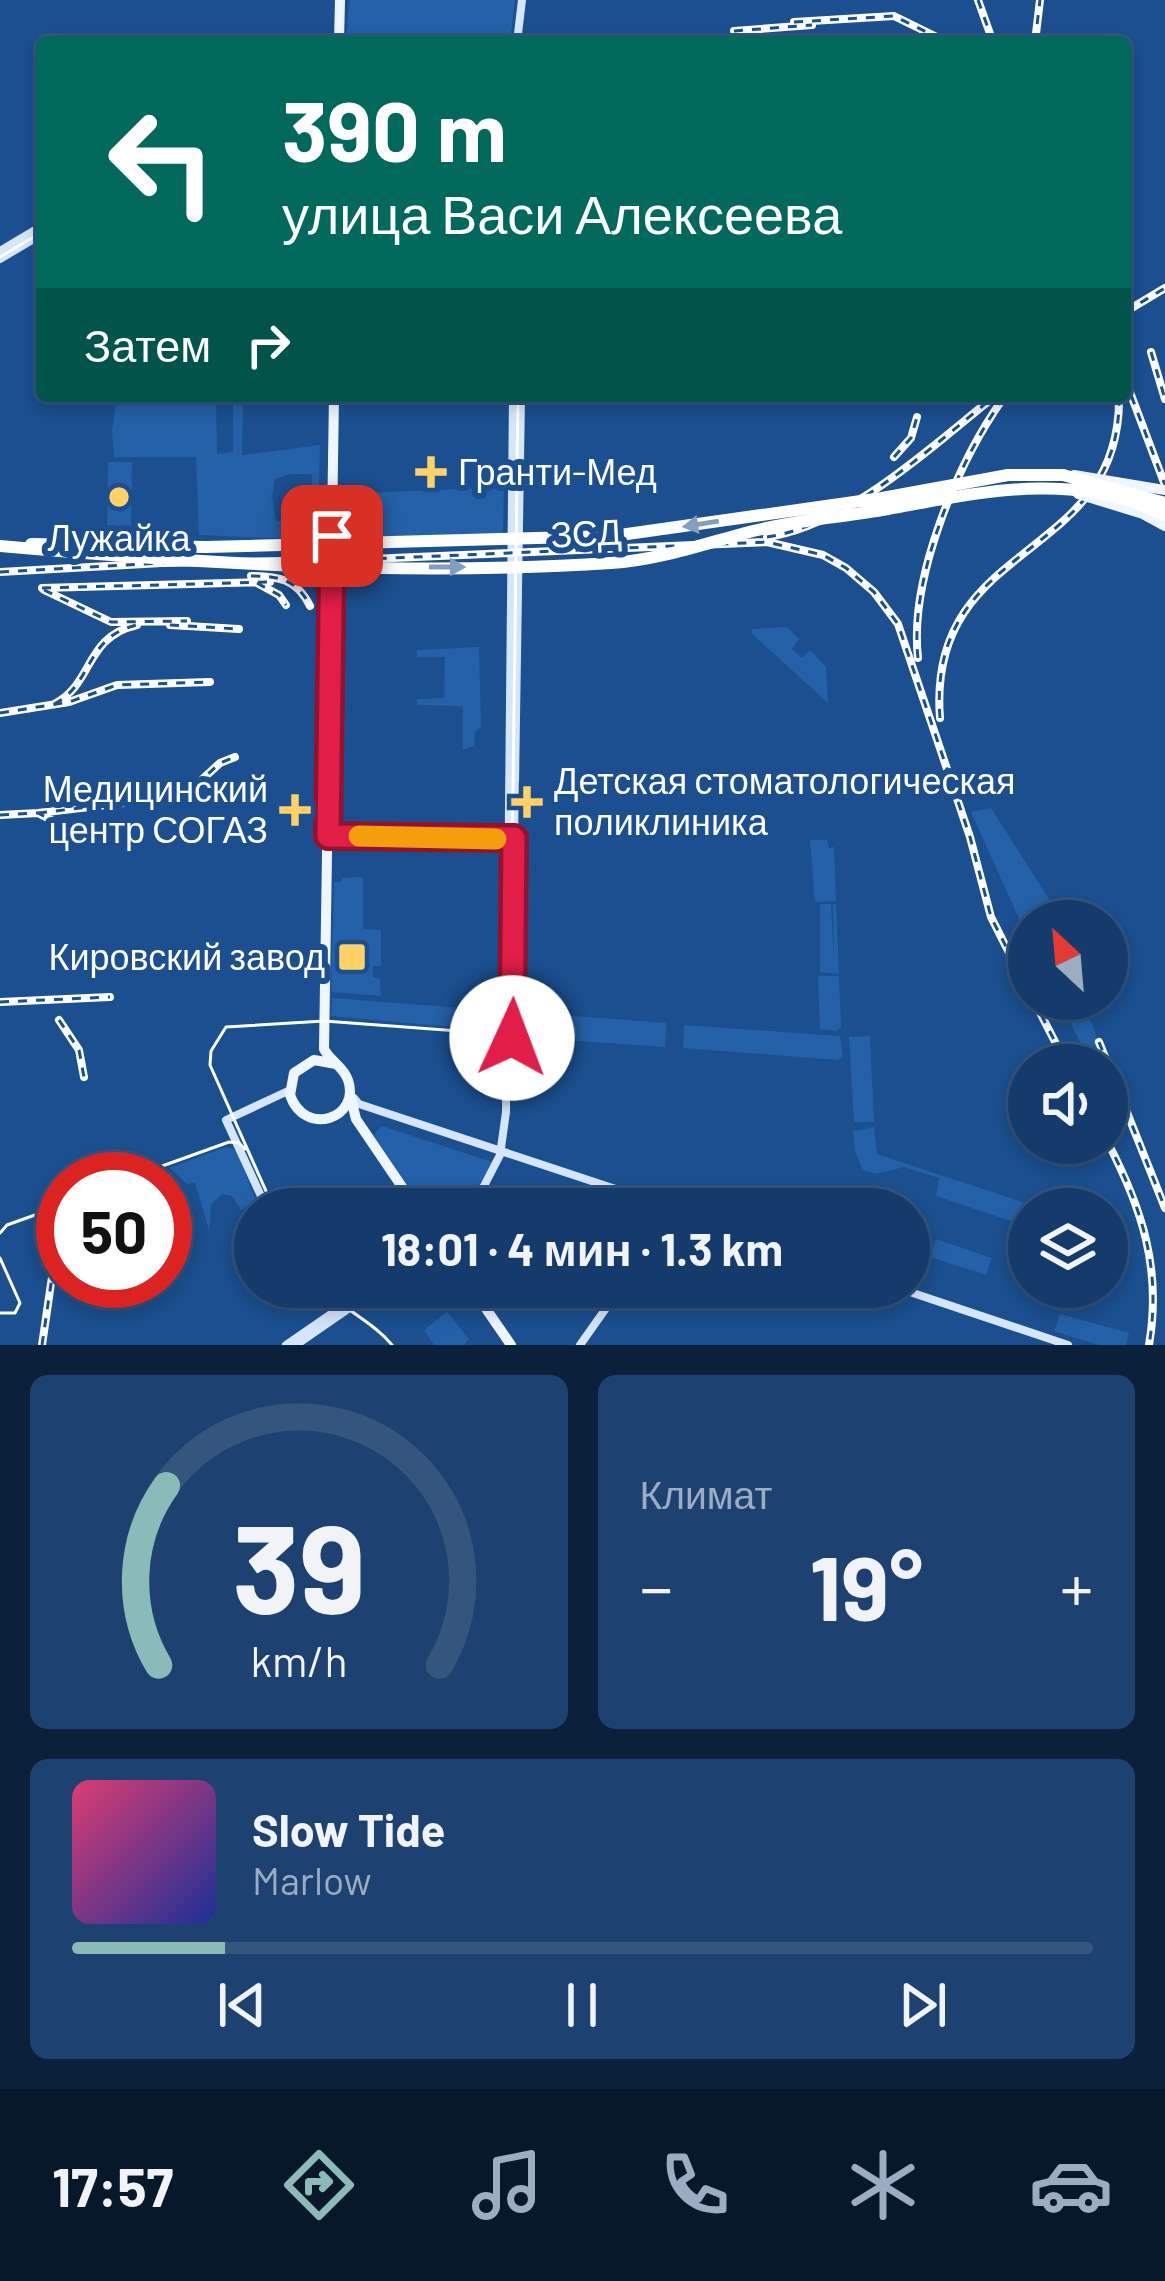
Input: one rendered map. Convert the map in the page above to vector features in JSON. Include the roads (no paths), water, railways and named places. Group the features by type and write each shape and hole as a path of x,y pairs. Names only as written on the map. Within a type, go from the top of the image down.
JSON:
{"highway":[{"name":"ЗСД","path":"0,544 226,547 613,536 882,498 974,479 1064,475 1165,503"},
{"name":"ЗСД","path":"0,544 327,567 613,563 686,550 786,523 993,490 1052,486 1095,492 1165,515"}],"main road":[{"path":"336,36 337,0"},
{"path":"520,36 524,0"},
{"path":"0,255 36,234"},
{"path":"331,402 324,1049 347,1077 353,1111 401,1188"},
{"path":"485,1188 502,1154 513,1010 517,402"},
{"path":"1064,475 1165,478"},
{"path":"1085,475 1165,490"},
{"path":"1052,486 1143,514 1165,526"},
{"path":"325,836 511,842"},
{"path":"325,836 318,1050 294,1072 289,1090 293,1104 303,1115 317,1120 364,1110 502,1154"},
{"path":"310,1061 336,1064"},
{"path":"257,1188 226,1120 289,1090"},
{"path":"350,1092 359,1104 602,1188"},
{"path":"332,1118 344,1107 350,1092"},
{"path":"332,1118 348,1119 399,1188"},
{"path":"930,1294 1081,1345"},
{"path":"930,1299 1068,1345"},
{"path":"286,1345 337,1308"},
{"path":"296,1345 345,1308"},
{"path":"481,1308 507,1345"},
{"path":"583,1345 609,1308"}],"tram line":[{"path":"0,257 36,236"},
{"path":"265,1188 210,1065 211,1051 226,1027 324,1021 499,1034 510,1025 518,402"},
{"path":"192,1155 229,1142 245,1149"},
{"path":"0,1233 7,1225 36,1215"},
{"path":"0,1258 20,1303 15,1313 0,1313"},
{"path":"348,1308 392,1345"}],"railway":[{"path":"978,0 991,36"},
{"path":"1036,36 1040,0"},
{"path":"794,22 894,16 935,36"},
{"path":"734,31 812,25"},
{"path":"1131,308 1165,288"},
{"path":"1151,352 1165,399"},
{"path":"1131,395 1165,485"},
{"path":"767,537 798,530 859,500 988,402"},
{"path":"918,658 921,593 940,523 969,456 1001,402"},
{"path":"940,718 944,659 962,615 991,581 1060,524 1090,492 1112,451 1118,402"},
{"path":"894,457 911,438 917,417"},
{"path":"0,572 767,542 823,555 874,592 898,624 970,837 991,917 1008,951"},
{"path":"251,576 286,581 310,606"},
{"path":"42,588 270,582"},
{"path":"257,583 279,595 286,605"},
{"path":"44,590 111,622 187,621"},
{"path":"54,704 76,685 107,640 137,625"},
{"path":"170,625 239,629"},
{"path":"0,713 69,702 117,685 210,682"},
{"path":"38,813 184,796 220,763 235,757"},
{"path":"0,815 38,813 53,821"},
{"path":"0,1002 110,997"},
{"path":"59,1020 79,1050 84,1077"},
{"path":"1044,1020 1056,1044"},
{"path":"1099,1042 1165,1208"},
{"path":"1118,1164 1139,1215 1151,1265 1149,1345"},
{"path":"42,1345 47,1308"}],"place":[{"name":"Гранти-Мед","path":"431,472"},
{"name":"Лужайка","path":"119,497"},
{"name":"Детская стоматологическая поликлиника","path":"527,802"},
{"name":"Медицинский центр СОГАЗ","path":"295,810"},
{"name":"Кировский завод","path":"352,957"}]}
